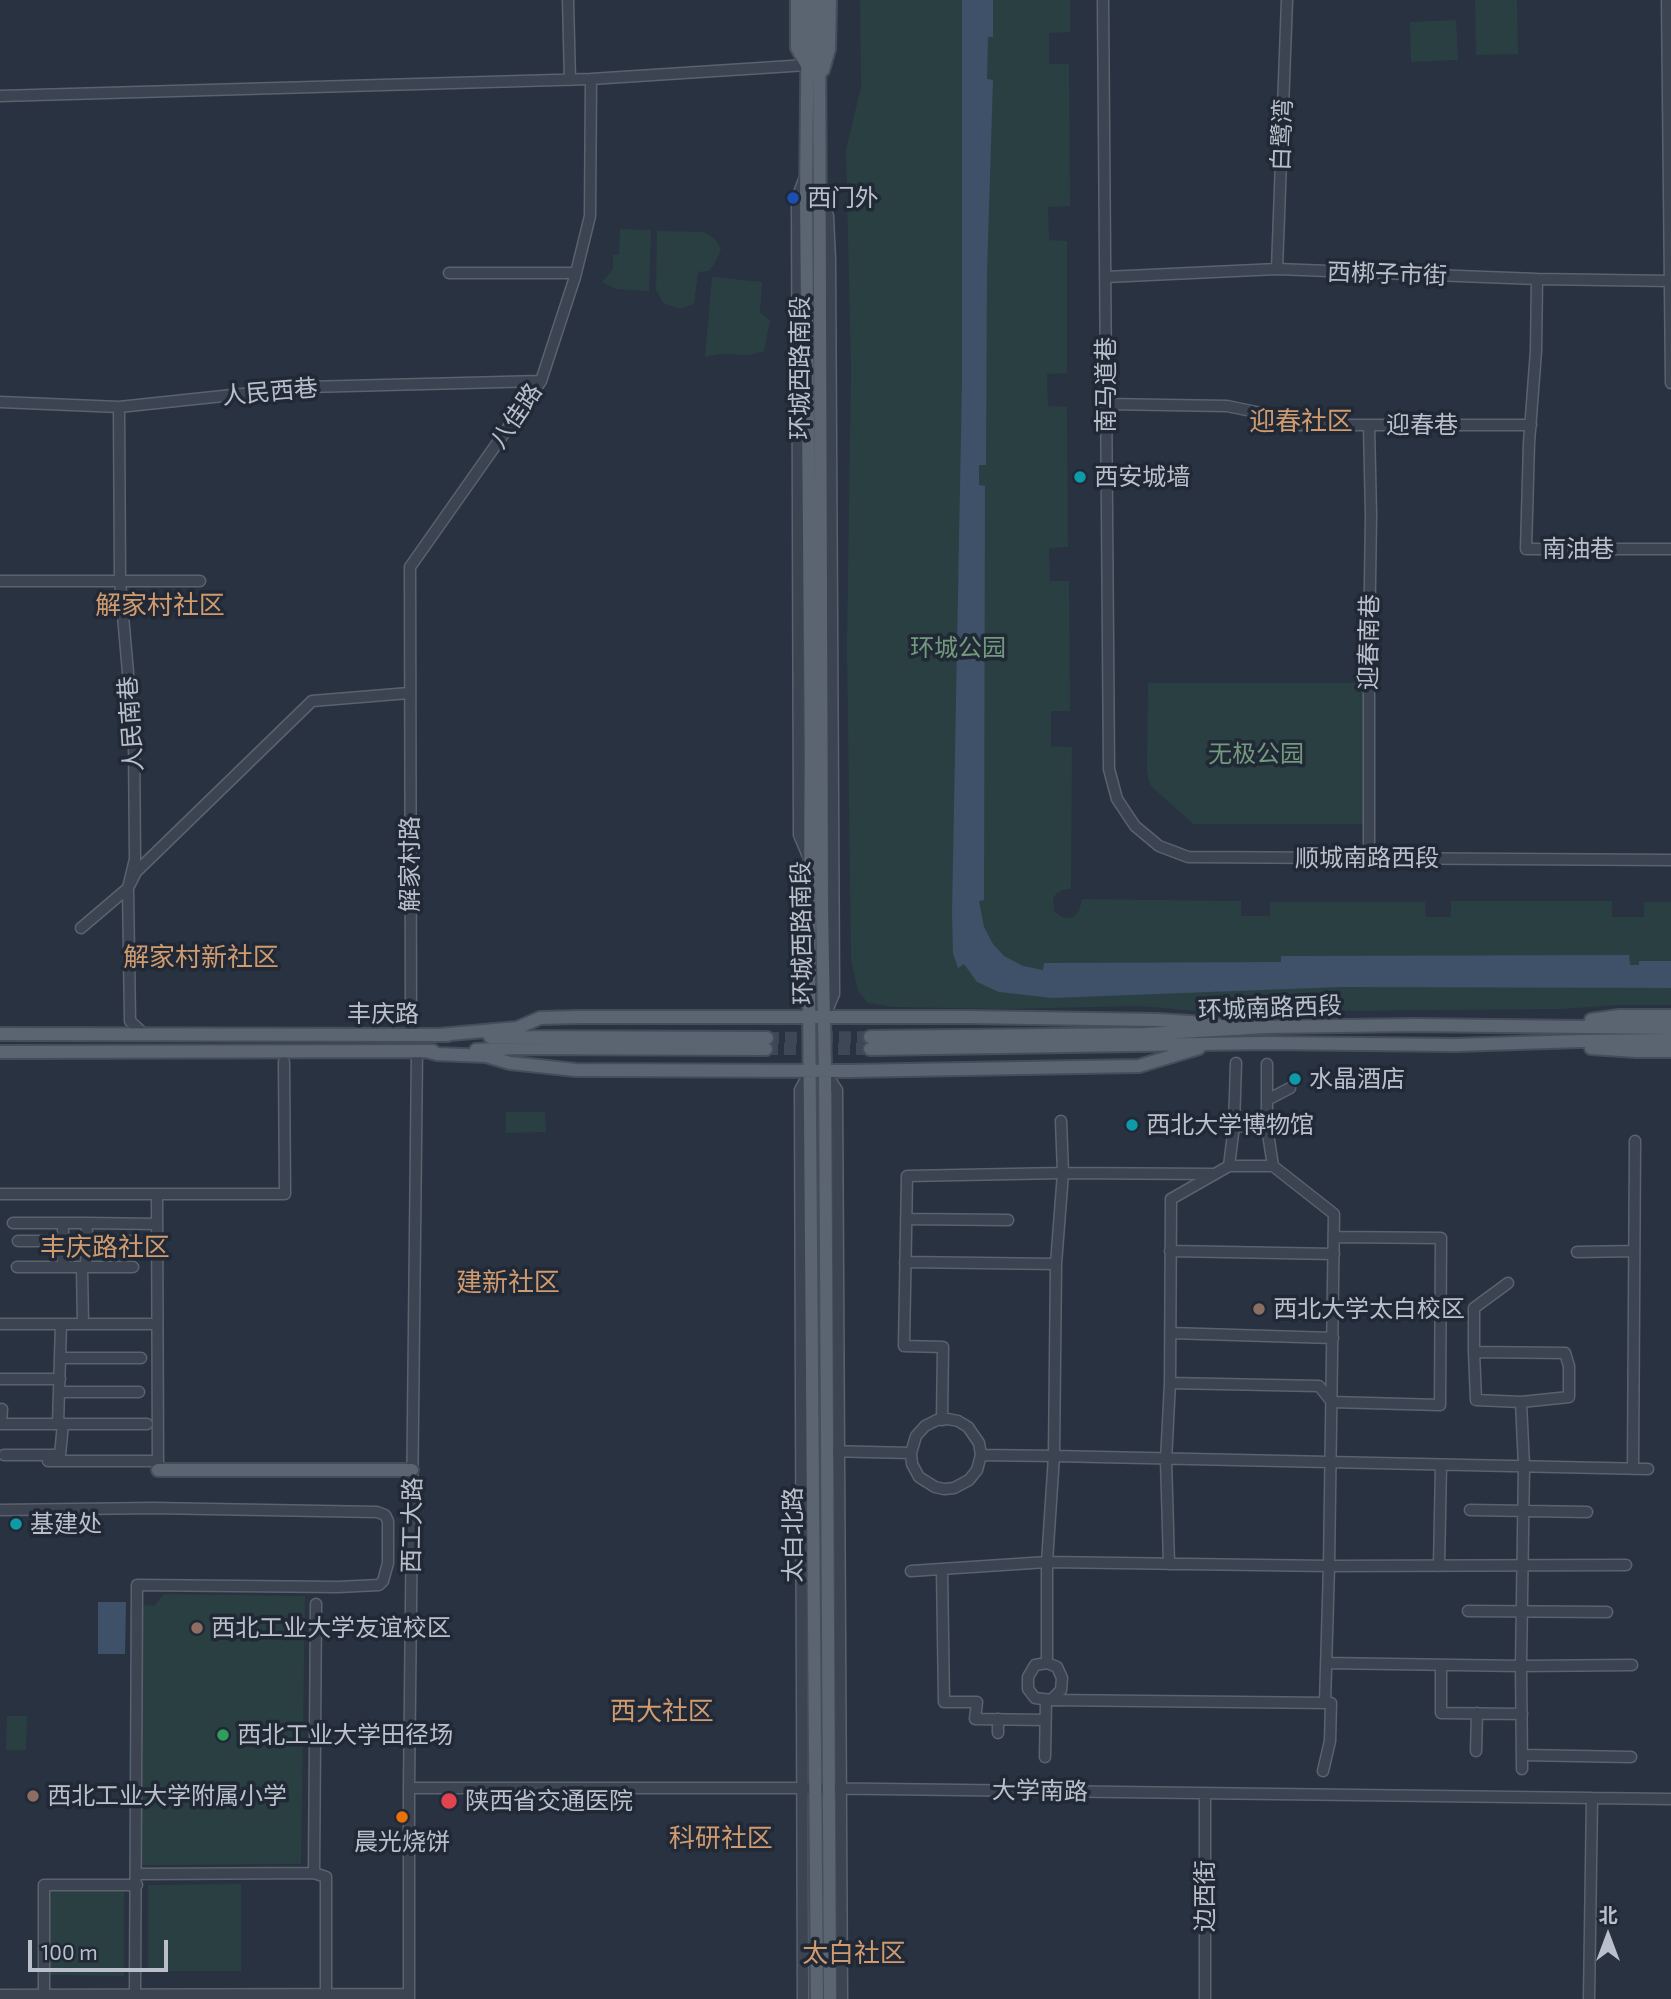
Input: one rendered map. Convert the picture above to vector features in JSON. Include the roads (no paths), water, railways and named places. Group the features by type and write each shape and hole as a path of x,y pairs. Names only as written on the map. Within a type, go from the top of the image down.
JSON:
{"main road":[{"path":"797,0 797,48 807,65"},
{"name":"环城西路南段","path":"808,0 806,174 810,1071"},
{"name":"环城西路南段","path":"818,0 824,1017"},
{"path":"818,84 829,48 830,0"},
{"path":"1563,1026 1619,1016 1671,1016"},
{"name":"太白北路","path":"817,1999 828,1788 833,1451 824,1017"},
{"path":"439,1035 517,1028 540,1018 1158,1020 1206,1023 1239,1029"},
{"name":"环城南路西段","path":"1671,1028 1414,1025 870,1043 1521,1043 1671,1040"},
{"name":"丰庆路","path":"0,1034 439,1035 766,1044 421,1051 0,1052"},
{"name":"环城南路西段","path":"1521,1043 1671,1051"},
{"path":"421,1051 485,1056 510,1063 576,1070 825,1071 1139,1066 1214,1044"},
{"name":"太白北路","path":"810,1071 828,1788 830,1999"},
{"path":"158,1465 412,1470"}],"street":[{"path":"568,0 570,80"},
{"name":"南马道巷","path":"1103,0 1109,769"},
{"name":"白鹭湾","path":"1277,269 1287,0"},
{"path":"1667,0 1671,383"},
{"path":"0,96 570,80 807,65"},
{"name":"八佳路","path":"409,693 410,567 541,381 576,273 590,216 591,79"},
{"name":"环城西路南段","path":"821,193 828,216 830,237 834,840 834,994 824,1017"},
{"name":"西梆子市街","path":"1106,277 1277,269 1670,281"},
{"path":"449,273 576,273"},
{"path":"1531,425 1537,279"},
{"name":"人民西巷","path":"0,402 119,407 308,387 541,381"},
{"name":"迎春巷","path":"1106,404 1227,407 1266,414 1298,425 1531,425"},
{"name":"人民南巷","path":"119,407 120,581 134,742 135,859 128,888 130,1021 144,1034"},
{"name":"南油巷","path":"1531,425 1526,549 1671,550"},
{"name":"迎春南巷","path":"1369,426 1369,858"},
{"path":"0,581 200,581"},
{"path":"81,928 128,888 136,872 312,701 409,693"},
{"name":"解家村路","path":"409,693 411,1035"},
{"name":"顺城南路西段","path":"1109,769 1118,799 1135,826 1159,846 1188,857 1671,860"},
{"path":"822,814 834,840"},
{"name":"西工大路","path":"409,1997 412,1470 421,1051"},
{"path":"0,1194 285,1194 284,1062"},
{"path":"1229,1166 1234,1126 1236,1063"},
{"path":"1267,1063 1267,1127 1273,1166"},
{"path":"803,1999 800,1090 810,1071"},
{"path":"1267,1100 1290,1088"},
{"path":"1047,1663 1046,1562 1054,1456 1056,1264 1063,1173 1061,1121"},
{"path":"1234,1126 1267,1127"},
{"path":"1633,1469 1634,1141"},
{"path":"1169,1564 1166,1460 1170,1382 1171,1199 1229,1166 1273,1166 1334,1214 1332,1463 1325,1703"},
{"path":"942,1420 943,1347 904,1346 907,1176 1214,1174"},
{"path":"48,1461 158,1465 157,1194"},
{"path":"906,1219 1008,1220"},
{"path":"13,1223 157,1224"},
{"path":"83,1324 87,1223"},
{"path":"63,1224 63,1267"},
{"path":"1170,1382 1319,1386 1332,1402 1440,1405 1441,1238 1334,1237"},
{"path":"18,1241 63,1241"},
{"path":"86,1241 134,1241"},
{"path":"1170,1251 1334,1254"},
{"path":"1577,1252 1634,1251"},
{"path":"905,1262 1056,1264"},
{"path":"17,1267 133,1267"},
{"path":"1474,1352 1565,1353 1569,1366 1569,1397 1521,1402 1476,1400 1474,1352 1474,1308 1508,1283"},
{"path":"0,1324 158,1324"},
{"path":"4,1455 60,1455 61,1324"},
{"path":"1170,1333 1333,1338"},
{"path":"60,1358 141,1358"},
{"path":"0,1379 60,1379"},
{"path":"59,1392 139,1392"},
{"path":"1521,1402 1524,1466 1522,1769"},
{"path":"2,1409 1,1424 147,1424"},
{"path":"942,1420 958,1421 968,1427 979,1443 981,1455 977,1470 969,1480 954,1488 935,1487 919,1477 912,1464 911,1453 916,1436 925,1426 942,1420"},
{"path":"833,1451 911,1453"},
{"path":"981,1455 1648,1469"},
{"path":"1439,1566 1441,1465"},
{"path":"0,1510 153,1508 377,1512 385,1515 388,1521 388,1563 383,1581 379,1585 137,1585 135,1995"},
{"path":"1469,1510 1587,1511"},
{"path":"911,1571 1046,1562 1329,1566 1626,1565"},
{"path":"942,1569 944,1702 977,1702 975,1719 1045,1720"},
{"path":"314,1873 316,1604"},
{"path":"1468,1611 1606,1612"},
{"path":"1045,1757 1048,1700 1061,1690 1062,1678 1057,1667 1047,1663 1035,1665 1028,1677 1028,1689 1035,1698 1048,1700 1331,1703 1330,1741 1323,1771"},
{"path":"1326,1663 1632,1665"},
{"path":"1441,1665 1441,1713 1522,1714"},
{"path":"1476,1751 1477,1713"},
{"path":"998,1719 998,1733"},
{"path":"1522,1755 1631,1757"},
{"name":"大学南路","path":"409,1788 828,1788 1671,1799"},
{"path":"828,1788 842,1999"},
{"name":"边西街","path":"1205,1793 1205,1999"},
{"path":"1590,1999 1592,1798"},
{"path":"44,1995 44,1885 314,1873 326,1877 327,1994"},
{"path":"0,1995 253,1997 327,1994 409,1997"}],"water":[{"path":"962,0 993,0 993,37 988,37 987,79 993,80 987,273 986,465 979,465 979,485 985,486 984,900 979,901 984,927 993,944 1004,956 1023,966 1043,970 1044,963 1281,962 1281,956 1629,955 1630,965 1639,965 1639,961 1671,961 1671,988 1341,987 1052,998 999,992 977,982 964,964 958,968 953,953 952,913 962,380"},
{"path":"98,1602 126,1602 125,1654 98,1654"}],"tunnel":[{"path":"767,1038 870,1037"},
{"path":"766,1049 870,1049"}],"place":[{"name":"西门外","path":"793,198"},
{"name":"西安城墙","path":"1080,477"},
{"name":"水晶酒店","path":"1295,1079"},
{"name":"西北大学博物馆","path":"1132,1125"},
{"name":"西北大学太白校区","path":"1259,1309"},
{"name":"基建处","path":"16,1524"},
{"name":"西北工业大学友谊校区","path":"197,1628"},
{"name":"西北工业大学田径场","path":"223,1735"},
{"name":"西北工业大学附属小学","path":"33,1796"},
{"name":"陕西省交通医院","path":"449,1801"},
{"name":"晨光烧饼","path":"402,1817"}],"district":[{"name":"迎春社区","path":"1301,421"},
{"name":"解家村社区","path":"160,605"},
{"name":"解家村新社区","path":"201,957"},
{"name":"丰庆路社区","path":"105,1247"},
{"name":"建新社区","path":"508,1282"},
{"name":"西大社区","path":"662,1711"},
{"name":"科研社区","path":"721,1838"},
{"name":"太白社区","path":"854,1953"}],"park label":[{"name":"环城公园","path":"958,648"},
{"name":"无极公园","path":"1256,754"}]}
